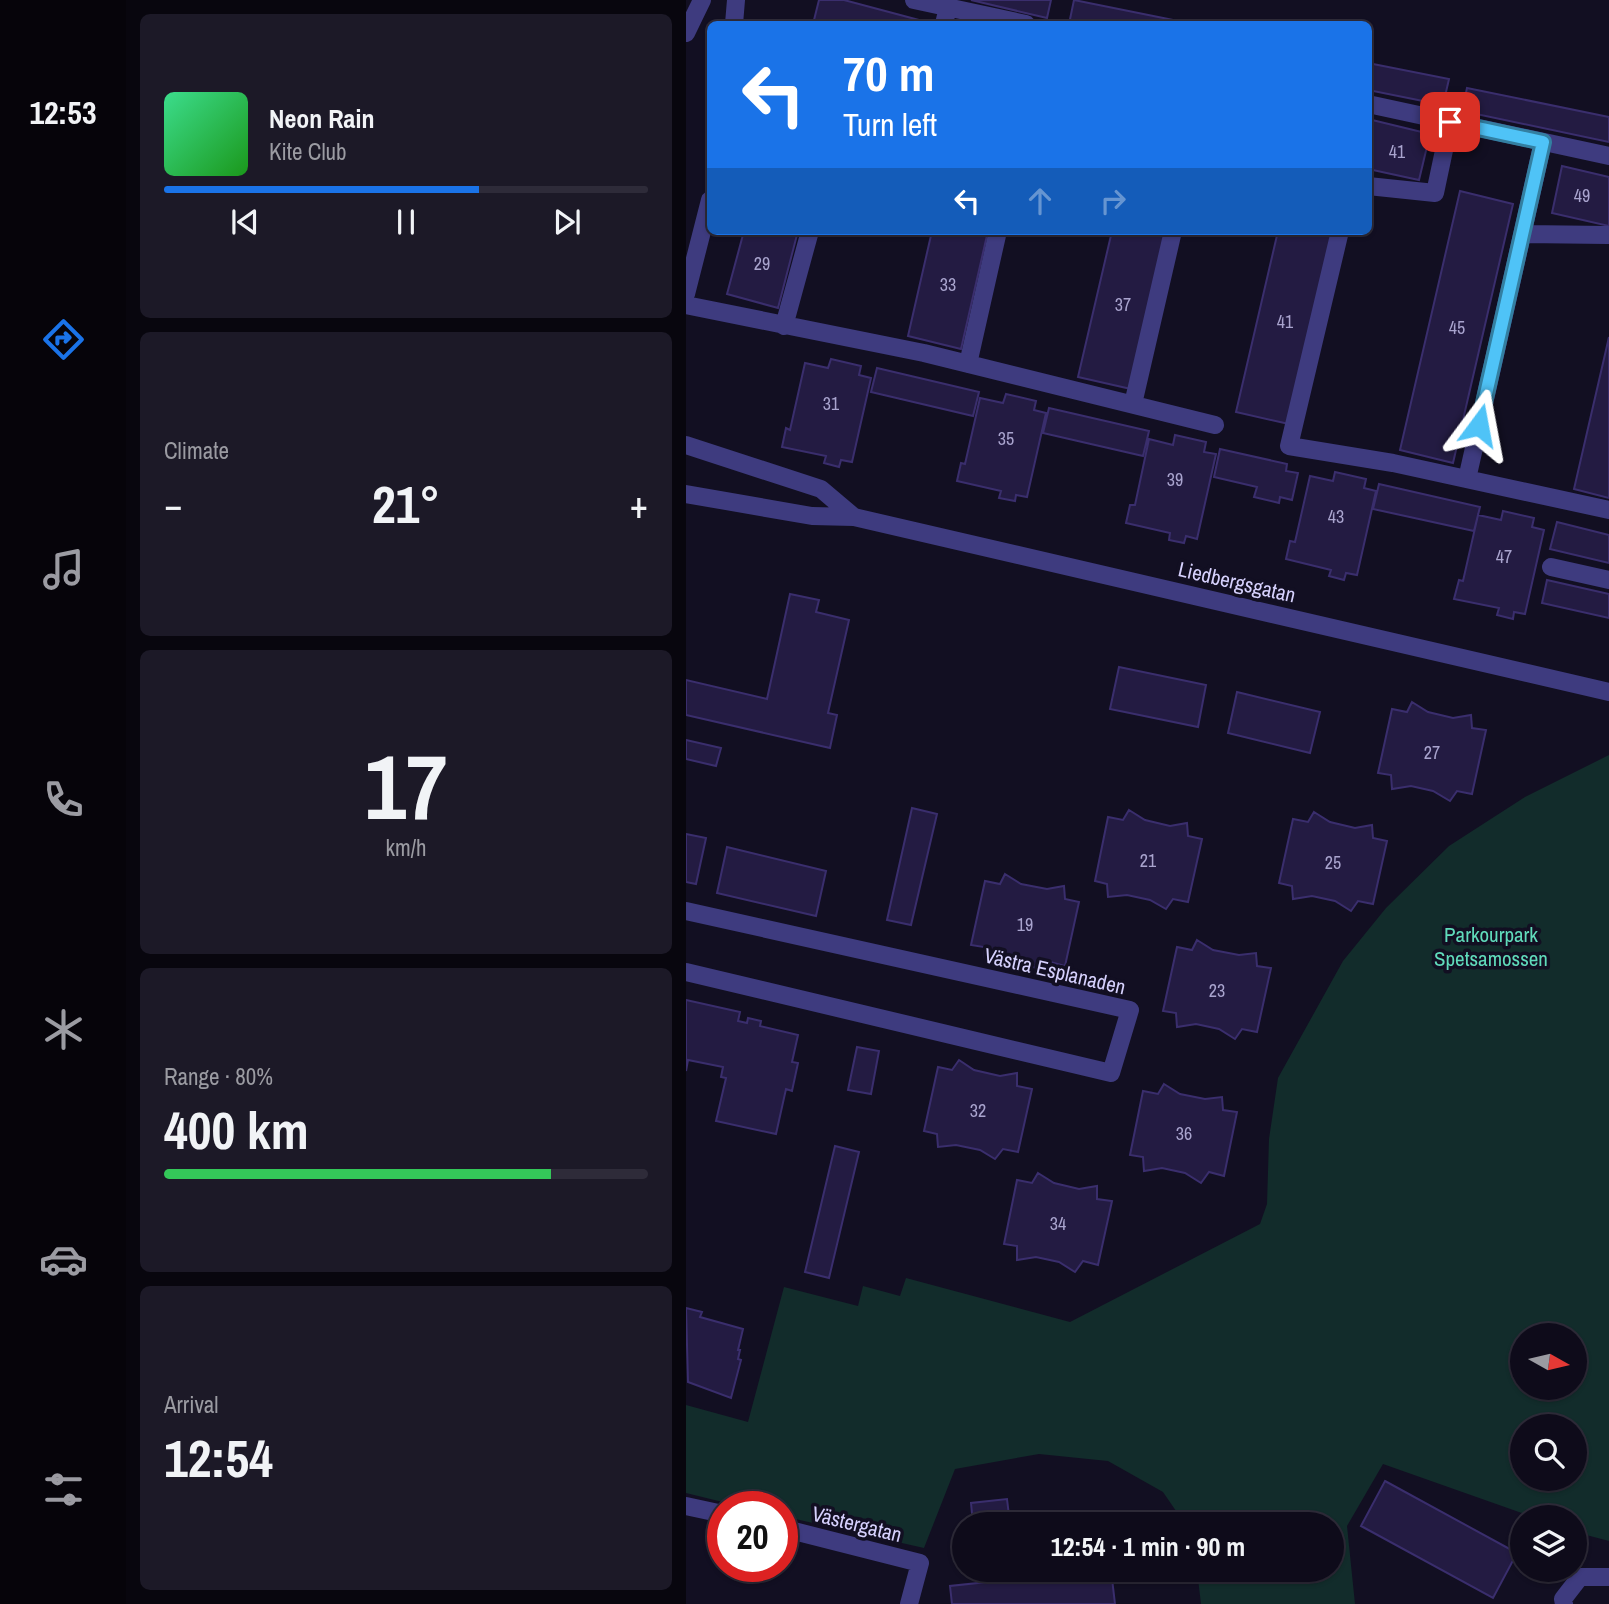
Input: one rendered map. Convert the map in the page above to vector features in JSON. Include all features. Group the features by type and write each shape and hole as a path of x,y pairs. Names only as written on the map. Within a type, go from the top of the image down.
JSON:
{"street":[{"path":"686,33 702,0"},
{"path":"734,21 736,0"},
{"path":"914,0 946,16 996,21"},
{"path":"1372,105 1609,156"},
{"path":"1372,186 1435,193 1450,122"},
{"path":"1467,479 1543,142"},
{"path":"686,294 707,212"},
{"path":"1522,234 1608,235"},
{"path":"784,326 809,235"},
{"path":"968,364 997,235"},
{"path":"1133,404 1172,235"},
{"path":"1339,235 1289,446 1467,479 1609,510"},
{"path":"686,305 968,364 1215,425"},
{"name":"Liedbergsgatan","path":"686,445 821,489 854,517"},
{"name":"Liedbergsgatan","path":"686,494 812,516 854,517 1609,692"},
{"path":"1551,567 1609,580"},
{"name":"Västra Esplanaden","path":"686,911 1130,1010 1111,1073 686,972"},
{"path":"686,1506 707,1511"},
{"name":"Västergatan","path":"798,1532 920,1563 909,1604"},
{"path":"1564,1604 1563,1599 1580,1577 1609,1577"}],"green space":[{"name":"Parkourpark Spetsamossen","path":"1609,755 1609,1541 1587,1535 1587,1505 1510,1505 1510,1509 1383,1464 1347,1526 1355,1604 1201,1604 1198,1582 1344,1582 1344,1512 1177,1512 1163,1492 1108,1461 1039,1454 955,1469 924,1548 798,1520 798,1491 707,1491 707,1498 686,1493 686,1405 748,1422 784,1287 858,1306 863,1286 900,1296 906,1278 1070,1322 1260,1224 1267,1204 1269,1139 1278,1078 1343,961 1386,908 1449,846 1525,797"}],"building":[{"path":"819,0 844,0 923,21 814,21"},
{"path":"971,0 1051,0 1047,18"},
{"path":"1074,0 1178,21 1070,21"},
{"path":"1372,64 1449,79 1443,105 1372,91"},
{"path":"1467,88 1609,117 1609,142 1462,111"},
{"path":"1372,120 1430,134 1419,180 1372,170"},
{"path":"1562,166 1609,177 1609,226 1552,213"},
{"path":"1460,191 1513,204 1453,463 1400,450"},
{"path":"743,235 797,235 778,308 727,294"},
{"path":"931,235 987,235 961,349 908,336"},
{"path":"1111,235 1166,235 1131,389 1078,377"},
{"path":"1277,235 1333,235 1289,424 1236,412"},
{"path":"1609,337 1609,498 1574,489"},
{"path":"831,359 861,366 859,375 871,378 852,462 841,460 839,467 824,463 826,456 782,447 786,428 790,430 805,363 828,368"},
{"path":"877,368 979,392 973,416 871,392"},
{"path":"1006,394 1036,401 1034,410 1046,413 1027,497 1016,495 1015,501 999,498 1001,491 957,481 961,463 965,464 980,398 1003,403"},
{"path":"1049,408 1149,431 1143,456 1043,433"},
{"path":"1175,435 1206,442 1204,452 1216,454 1197,539 1186,536 1184,543 1169,540 1170,533 1126,523 1130,505 1135,505 1149,439 1173,445"},
{"path":"1220,449 1287,464 1286,471 1298,473 1292,500 1280,497 1279,503 1254,497 1257,487 1214,477"},
{"path":"1335,472 1366,479 1364,488 1376,491 1357,575 1346,573 1344,580 1329,576 1331,570 1286,559 1290,541 1295,542 1310,476 1333,481"},
{"path":"1379,484 1480,507 1474,531 1373,509"},
{"path":"1503,511 1534,518 1532,527 1544,530 1525,614 1514,612 1513,619 1497,615 1499,608 1454,599 1459,580 1463,581 1478,515 1501,520"},
{"path":"1557,522 1609,535 1609,563 1550,549"},
{"path":"1547,580 1609,594 1609,618 1542,603"},
{"path":"790,594 819,600 816,612 849,620 828,713 837,715 830,748 686,715 686,680 767,699"},
{"path":"1119,667 1206,685 1198,727 1110,709"},
{"path":"1237,692 1320,712 1310,753 1228,733"},
{"path":"1412,702 1428,712 1453,718 1471,715 1472,728 1486,730 1472,794 1457,791 1450,801 1433,791 1411,786 1392,789 1391,775 1378,773 1392,709 1407,712"},
{"path":"686,740 721,748 716,766 686,759"},
{"path":"912,808 937,814 911,925 887,920"},
{"path":"1129,810 1145,820 1170,826 1187,823 1188,836 1202,839 1188,902 1173,899 1166,909 1150,900 1127,895 1108,897 1107,884 1095,881 1108,817 1123,820"},
{"path":"1314,812 1330,822 1355,828 1372,825 1373,838 1387,841 1373,904 1358,901 1351,911 1335,901 1312,896 1293,899 1292,886 1279,883 1293,819 1308,822"},
{"path":"686,834 706,838 696,884 686,882"},
{"path":"727,847 826,871 816,916 717,893"},
{"path":"1005,874 1021,884 1047,889 1064,886 1065,899 1079,902 1065,966 1050,962 1043,973 1027,963 1004,958 985,960 984,947 971,945 985,881 1000,884"},
{"path":"1197,940 1213,950 1239,955 1256,953 1257,966 1271,968 1257,1032 1242,1029 1235,1039 1219,1029 1196,1024 1177,1027 1176,1013 1163,1011 1177,947 1192,950"},
{"path":"686,1000 740,1012 738,1021 747,1023 748,1018 761,1021 760,1026 798,1035 792,1062 798,1063 792,1091 786,1089 776,1134 716,1121 726,1078 721,1077 723,1067 688,1060 686,1071"},
{"path":"857,1047 879,1051 871,1094 848,1090"},
{"path":"959,1060 974,1070 1000,1076 1017,1073 1017,1086 1032,1089 1018,1152 1003,1149 995,1159 980,1150 956,1145 938,1147 937,1134 924,1131 938,1067 952,1070"},
{"path":"1164,1084 1180,1094 1205,1099 1222,1097 1223,1110 1237,1112 1224,1176 1209,1172 1201,1183 1185,1173 1162,1168 1144,1171 1143,1157 1130,1155 1143,1091 1158,1094"},
{"path":"835,1146 859,1152 829,1278 805,1272"},
{"path":"1038,1173 1054,1183 1079,1189 1097,1186 1097,1199 1112,1201 1098,1265 1083,1261 1075,1272 1059,1262 1036,1257 1017,1260 1017,1246 1004,1244 1017,1180 1032,1183"},
{"path":"686,1308 702,1312 700,1317 743,1329 738,1350 738,1359 741,1360 731,1398 688,1382"},
{"path":"1385,1481 1510,1549 1510,1566 1493,1598 1361,1526"},
{"path":"1007,1499 1009,1512 972,1512 971,1503"},
{"path":"987,1582 1112,1582 1115,1604 952,1604 950,1586"}],"route":[{"path":"1450,122 1543,142 1479,425"}]}
